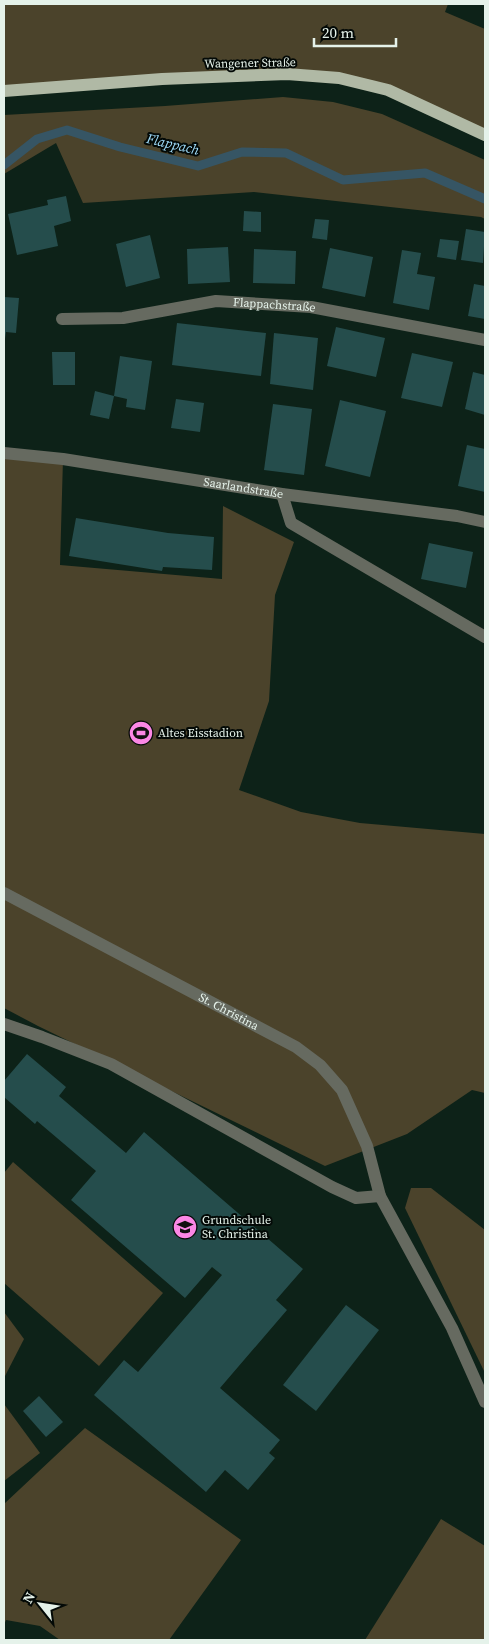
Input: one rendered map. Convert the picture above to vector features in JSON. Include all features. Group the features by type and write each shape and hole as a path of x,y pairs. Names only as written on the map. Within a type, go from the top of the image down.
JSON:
{"main road":[{"name":"Wangener Straße","path":"4,91 162,79 287,74 339,78 388,90 485,135"}],"street":[{"name":"Flappachstraße","path":"62,319 123,318 216,301 311,307 485,340"},
{"name":"Saarlandstraße","path":"4,453 63,459 282,494 457,516 485,522"},
{"path":"282,494 291,523 485,637"},
{"name":"St. Christina","path":"4,893 296,1047 320,1065 342,1090 366,1146 380,1196 452,1328 485,1402"},
{"path":"4,1024 111,1064 332,1187 356,1198 380,1196"}],"shaded area":[{"path":"4,4 448,4 445,12 485,29 485,135 388,90 287,74 4,91"},
{"path":"283,97 333,102 382,114 485,160 485,219 481,217 254,192 83,203 56,143 4,174 4,115"},
{"path":"4,452 63,459 60,565 222,579 223,506 294,542 275,595 269,701 239,790 301,812 360,823 485,834 485,1093 472,1090 407,1134 325,1166 4,1008"},
{"path":"13,1162 163,1293 99,1366 4,1283 4,1173"},
{"path":"411,1188 431,1188 485,1230 485,1373 405,1208"},
{"path":"4,1312 24,1339 4,1378"},
{"path":"4,1404 40,1453 4,1481"},
{"path":"85,1428 241,1540 169,1640 60,1640 40,1626 6,1620 4,1625 4,1504"},
{"path":"441,1519 485,1546 485,1640 365,1640"}],"building":[{"path":"66,196 71,221 54,226 58,246 17,255 8,214 48,205 47,200"},
{"path":"244,211 261,212 261,232 243,231"},
{"path":"315,219 329,220 327,240 312,238"},
{"path":"466,229 485,232 483,263 461,260"},
{"path":"150,235 160,278 126,287 116,244"},
{"path":"440,239 459,241 456,260 437,257"},
{"path":"228,247 230,282 188,284 187,249"},
{"path":"330,248 373,257 365,297 322,288"},
{"path":"254,249 296,251 295,284 253,283"},
{"path":"402,250 421,253 417,274 435,277 429,310 393,303"},
{"path":"474,284 485,286 485,319 468,316"},
{"path":"4,297 19,298 16,333 6,332 5,339 4,339"},
{"path":"177,323 266,333 261,376 172,365"},
{"path":"336,327 385,338 376,377 327,366"},
{"path":"274,333 318,338 313,390 270,384"},
{"path":"52,352 75,352 75,385 53,385"},
{"path":"412,353 453,362 442,407 401,398"},
{"path":"120,356 152,361 145,410 126,407 127,399 114,396"},
{"path":"473,372 485,375 485,415 465,409"},
{"path":"95,391 114,396 109,419 90,415"},
{"path":"176,399 204,403 200,432 171,428"},
{"path":"340,400 386,411 370,477 325,466"},
{"path":"273,404 312,409 304,475 264,470"},
{"path":"467,445 485,449 485,492 458,486"},
{"path":"76,518 168,533 214,537 212,570 163,567 162,571 69,556"},
{"path":"429,543 473,552 466,588 421,579"},
{"path":"27,1054 66,1087 59,1096 126,1153 144,1132 303,1269 276,1300 287,1310 220,1388 280,1440 269,1453 275,1458 248,1490 225,1470 206,1492 94,1395 124,1360 138,1372 222,1275 212,1267 185,1298 71,1200 96,1171 37,1121 35,1124 4,1097 4,1081"},
{"path":"346,1305 379,1330 316,1411 283,1385"},
{"path":"39,1396 63,1422 46,1437 23,1411"}],"waterway":[{"name":"Flappach","path":"4,165 37,139 67,130 120,147 198,166 242,152 286,153 343,180 425,173 485,199"}],"place":[{"name":"Altes Eisstadion","path":"141,733"},
{"name":"Grundschule St. Christina","path":"185,1227"}]}
